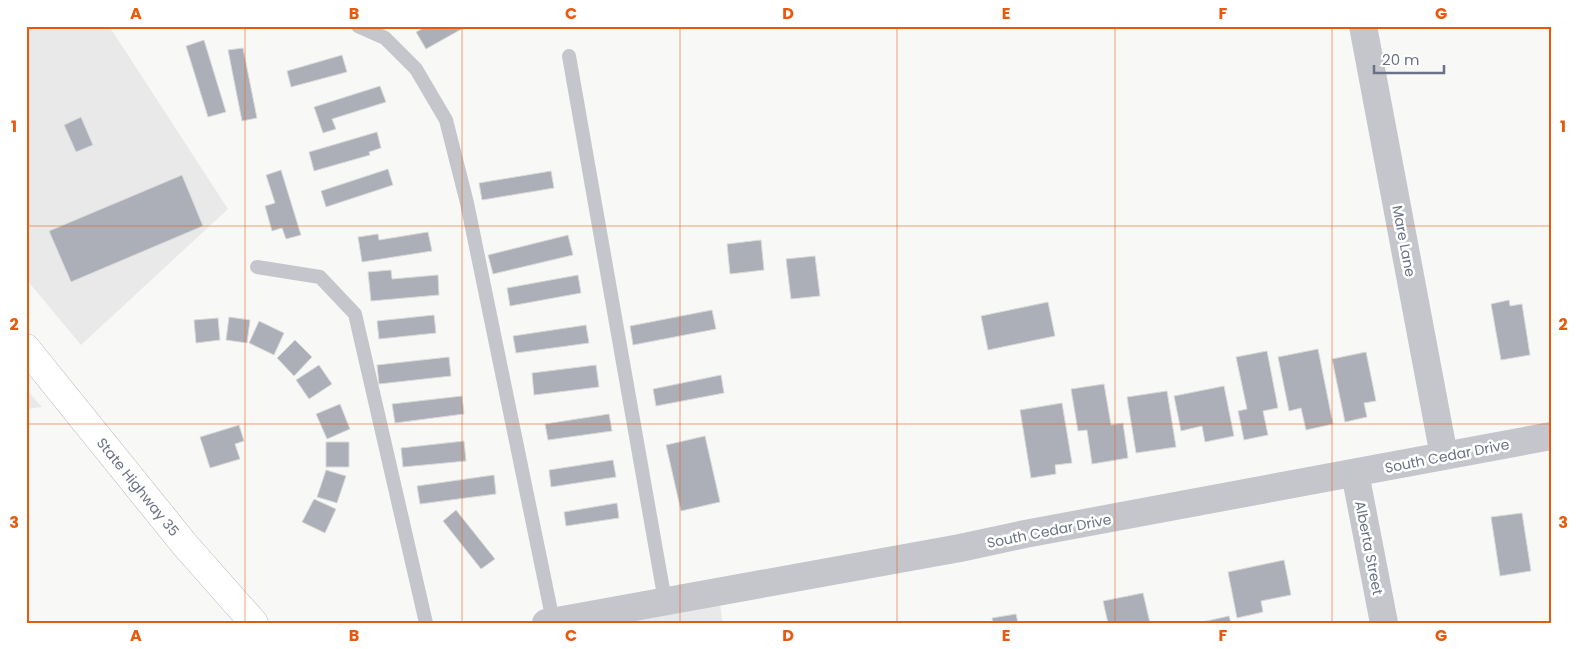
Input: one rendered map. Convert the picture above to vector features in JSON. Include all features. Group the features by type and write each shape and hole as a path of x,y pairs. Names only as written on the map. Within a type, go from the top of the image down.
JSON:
{"main road":[{"name":"State Highway 35","path":"26,348 173,530 254,623"}],"street":[{"name":"Mare Lane","path":"1363,26 1444,456"},
{"name":"South Cedar Drive","path":"550,622 960,548 1035,532 1551,436"},
{"name":"Alberta Street","path":"1355,473 1384,623"}],"lane":[{"path":"358,26 385,38 416,69 446,120 469,212 550,622"},
{"path":"570,56 665,601"},
{"path":"257,267 320,277 355,314 426,623"}],"shaded area":[{"path":"26,26 109,26 228,209 81,345 26,279"},
{"path":"26,389 42,407 26,409"},
{"path":"720,605 723,623 621,623"}],"building":[{"path":"427,26 467,26 426,49 416,32"},
{"path":"204,40 226,112 208,117 186,46"},
{"path":"243,48 257,118 242,121 228,50"},
{"path":"342,55 347,72 291,87 287,71"},
{"path":"380,86 386,102 332,119 336,129 323,133 314,107"},
{"path":"81,117 93,145 76,152 64,125"},
{"path":"377,132 381,148 369,152 370,155 314,171 309,152"},
{"path":"388,169 393,185 326,207 321,191"},
{"path":"281,170 301,235 286,239 282,228 272,231 265,206 275,203 266,175"},
{"path":"551,171 554,188 482,200 479,183"},
{"path":"182,175 203,226 71,282 49,231"},
{"path":"428,232 432,251 362,262 358,237 378,234 379,240"},
{"path":"568,235 573,255 493,274 488,255"},
{"path":"761,240 764,270 730,274 727,244"},
{"path":"815,256 820,296 791,299 786,259"},
{"path":"391,270 392,279 438,275 439,295 371,301 368,272"},
{"path":"578,275 581,293 510,306 507,288"},
{"path":"1509,300 1510,306 1522,304 1530,355 1501,360 1491,304"},
{"path":"1048,302 1055,336 988,350 981,316"},
{"path":"712,310 716,329 633,345 630,326"},
{"path":"434,315 436,333 379,339 377,321"},
{"path":"229,317 250,320 247,343 226,340"},
{"path":"218,318 220,340 196,343 194,320"},
{"path":"259,321 284,333 274,355 249,343"},
{"path":"586,325 589,343 516,353 513,336"},
{"path":"295,340 312,357 294,376 277,358"},
{"path":"1318,349 1333,424 1306,430 1301,408 1289,411 1278,357"},
{"path":"1267,351 1278,408 1263,411 1268,435 1244,440 1238,411 1247,409 1236,357"},
{"path":"1366,352 1376,401 1364,403 1367,417 1345,422 1332,359"},
{"path":"449,357 451,376 379,384 377,365"},
{"path":"319,365 332,384 309,399 296,380"},
{"path":"596,365 599,387 534,395 532,373"},
{"path":"721,375 724,393 656,406 653,389"},
{"path":"1104,384 1111,425 1123,423 1128,458 1092,464 1087,430 1078,431 1071,389"},
{"path":"1224,386 1234,436 1205,442 1202,426 1181,431 1174,396"},
{"path":"1167,391 1176,447 1136,453 1127,397"},
{"path":"462,396 464,414 395,423 392,404"},
{"path":"1062,403 1072,463 1055,465 1056,474 1031,478 1020,410"},
{"path":"340,404 350,429 327,439 316,414"},
{"path":"609,414 612,431 548,440 545,424"},
{"path":"239,425 244,441 235,444 240,459 210,468 200,437"},
{"path":"705,436 720,502 681,511 666,445"},
{"path":"464,441 466,461 403,467 401,448"},
{"path":"326,442 349,442 349,467 326,467"},
{"path":"613,460 616,477 551,487 549,470"},
{"path":"326,470 346,476 337,503 317,497"},
{"path":"494,475 496,494 420,504 417,486"},
{"path":"314,499 336,509 325,533 302,522"},
{"path":"617,503 619,518 566,526 564,512"},
{"path":"456,510 495,559 481,569 443,521"},
{"path":"1522,513 1531,571 1500,576 1491,517"},
{"path":"1284,560 1291,595 1261,601 1263,612 1237,618 1228,572"},
{"path":"1143,593 1150,623 1108,623 1103,601"},
{"path":"1016,614 1018,623 993,623 992,618"},
{"path":"1229,616 1231,623 1202,623 1202,622"}]}
